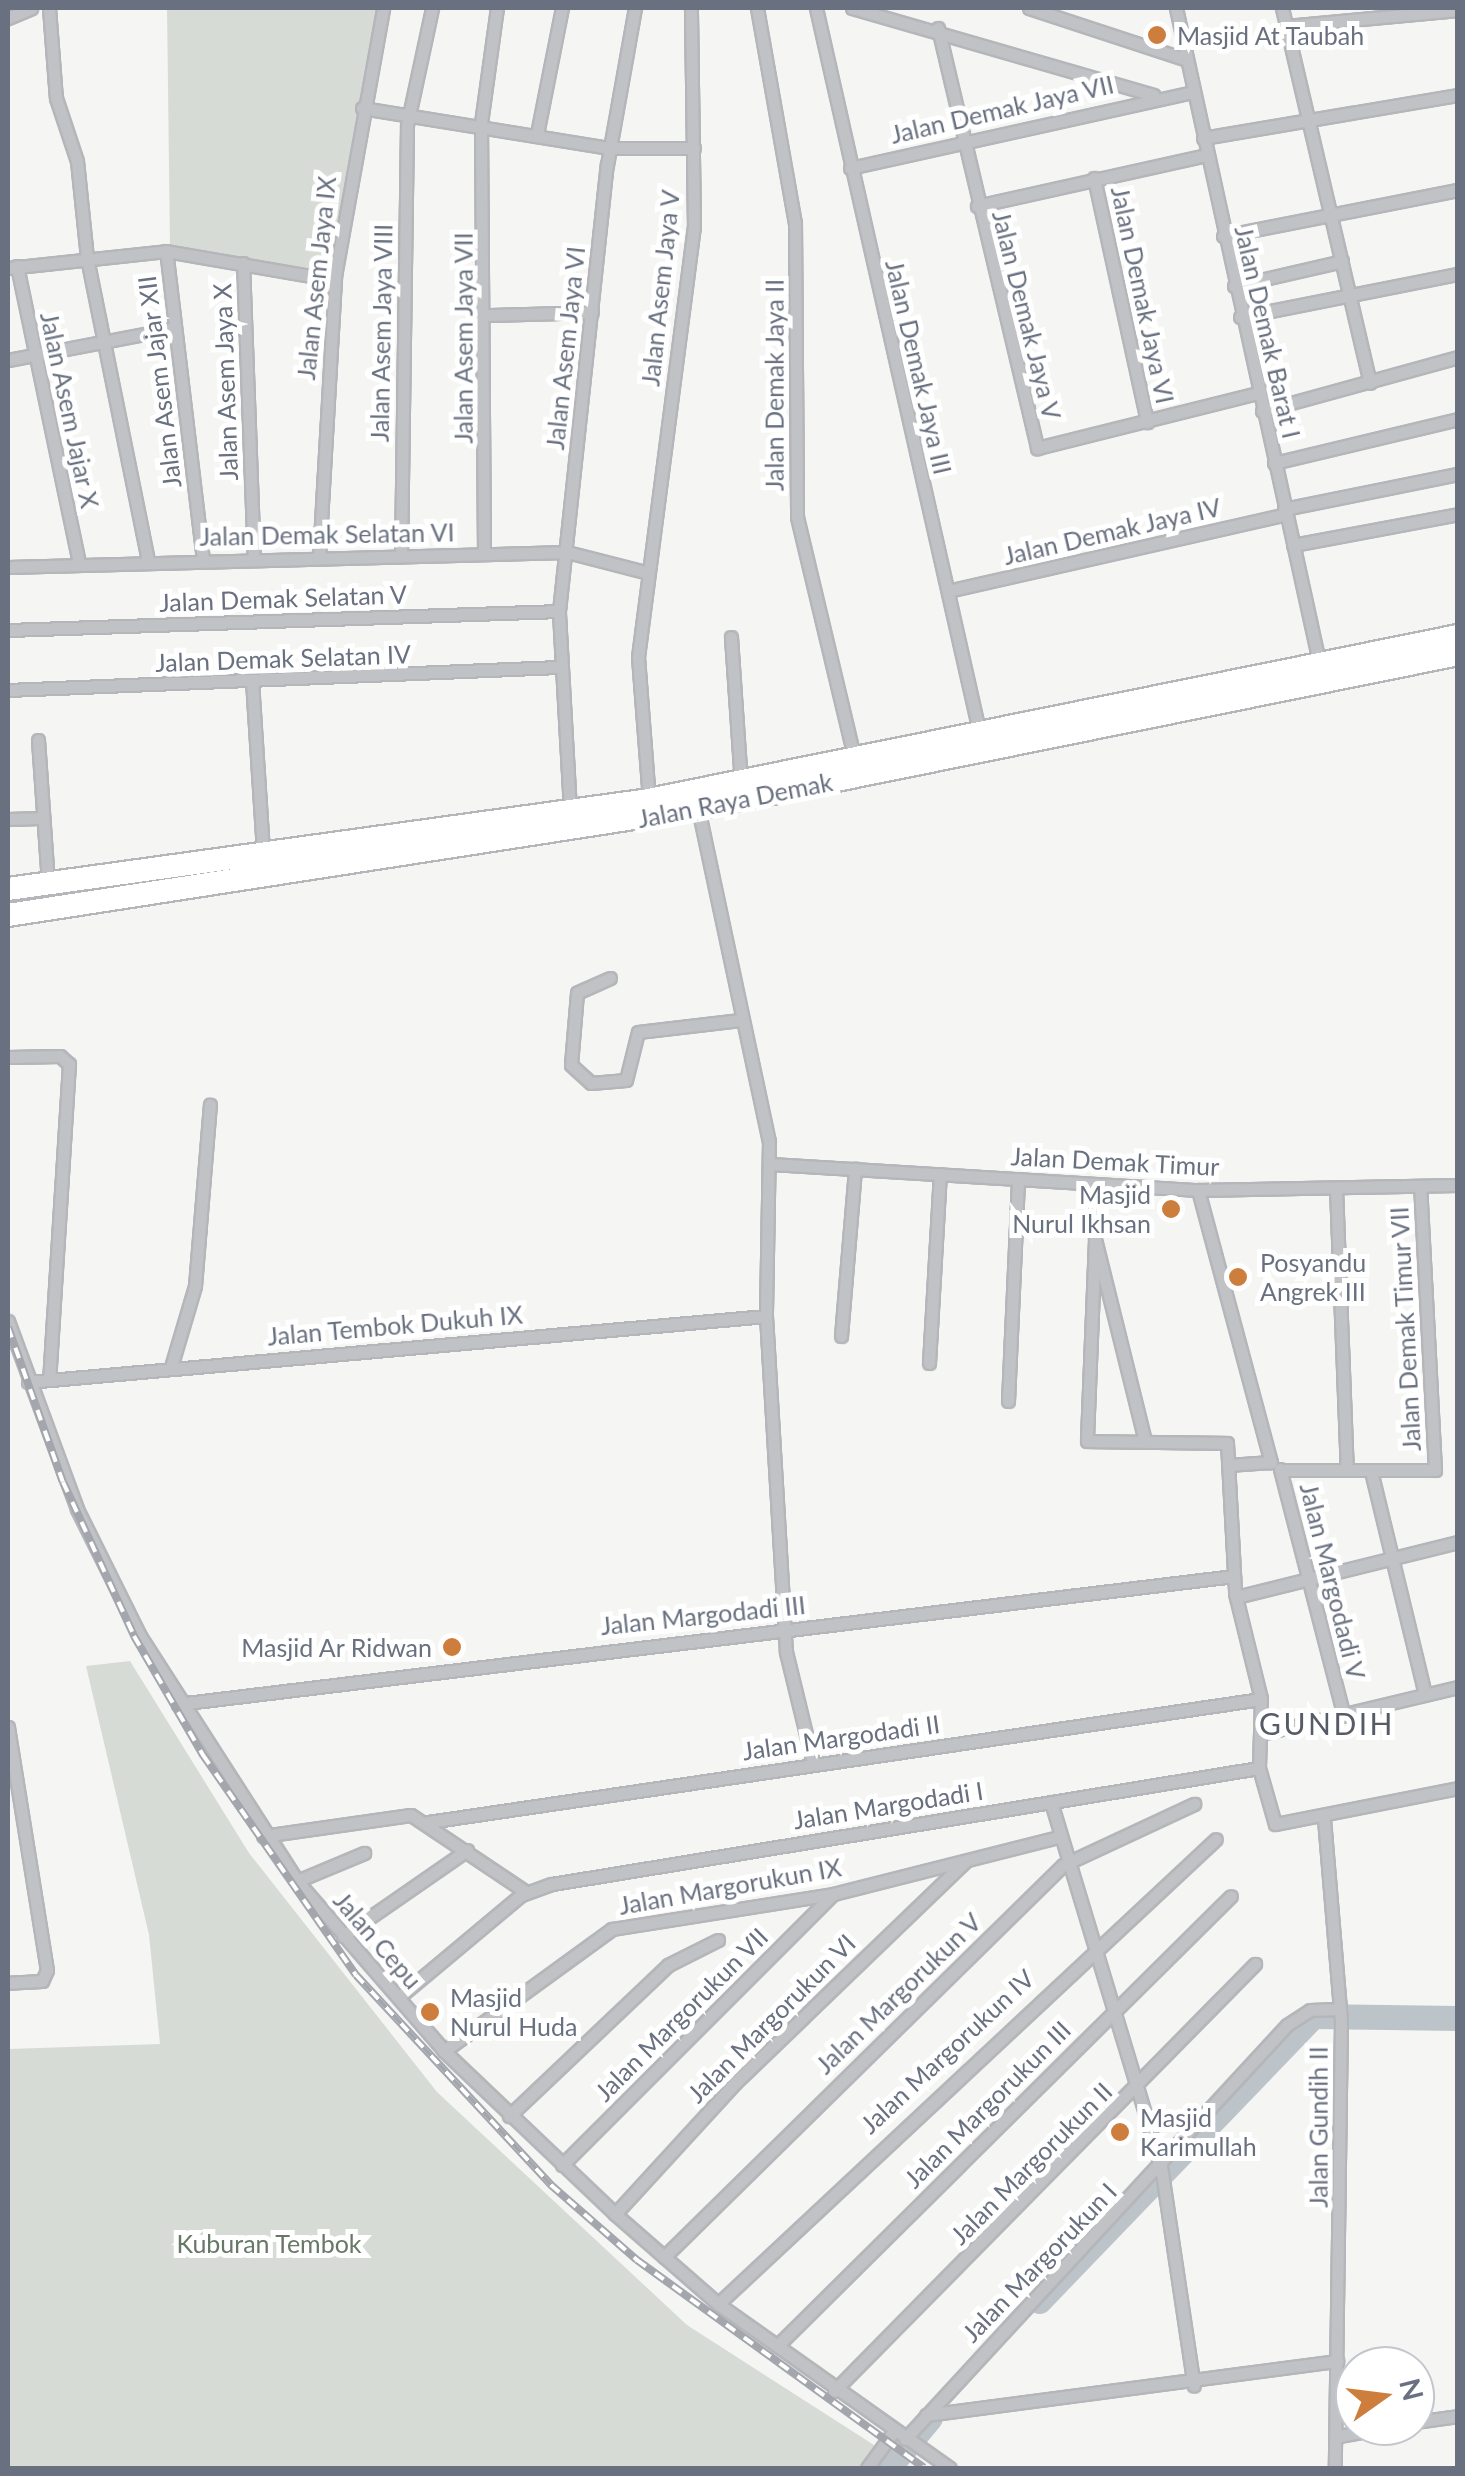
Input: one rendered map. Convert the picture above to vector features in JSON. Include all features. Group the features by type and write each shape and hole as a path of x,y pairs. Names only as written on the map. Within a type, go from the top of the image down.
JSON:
{"highway":[{"name":"Jalan Raya Demak","path":"8,914 372,862 698,808 1224,695 1320,666 1458,636"},
{"name":"Jalan Raya Demak","path":"8,890 367,836 649,800 980,736 1458,654"},
{"path":"367,836 372,862"}],"street":[{"path":"8,18 31,8"},
{"path":"48,8 87,258 148,560"},
{"name":"Jalan Asem Jaya IX","path":"319,557 334,280 382,8"},
{"name":"Jalan Asem Jaya VIII","path":"401,555 408,112 432,8"},
{"name":"Jalan Asem Jaya VII","path":"484,554 487,314 481,122 496,8"},
{"path":"538,134 562,8"},
{"name":"Jalan Asem Jaya VI","path":"570,810 559,612 610,148 635,8"},
{"name":"Jalan Asem Jaya V","path":"649,800 638,657 645,572 686,301 694,148 691,8"},
{"name":"Jalan Demak Jaya II","path":"757,8 795,223 798,517 855,760"},
{"name":"Jalan Demak Jaya III","path":"816,8 980,736"},
{"name":"Jalan Demak Jaya VII","path":"852,8 938,28 1164,96"},
{"path":"1029,8 1187,60"},
{"name":"Jalan Demak Barat I","path":"1176,8 1240,317 1320,666"},
{"path":"1282,8 1370,384"},
{"path":"1286,26 1458,10"},
{"name":"Jalan Demak Jaya V","path":"938,28 960,139 1038,448 1258,393"},
{"name":"Jalan Demak Jaya VII","path":"850,168 960,139 1192,92"},
{"path":"1203,138 1307,115 1458,95"},
{"path":"362,108 481,122 610,148 694,148"},
{"path":"977,206 1207,156"},
{"name":"Jalan Demak Jaya VI","path":"1094,178 1147,422"},
{"path":"1223,236 1329,212 1458,190"},
{"path":"12,267 166,251"},
{"name":"Jalan Asem Jajar XII","path":"202,560 166,251 334,280"},
{"path":"1234,286 1342,261"},
{"name":"Jalan Asem Jaya X","path":"242,263 254,559"},
{"name":"Jalan Asem Jajar X","path":"12,267 35,355 79,563"},
{"path":"1240,317 1458,274"},
{"path":"487,314 592,312"},
{"path":"8,360 175,328"},
{"path":"1262,411 1458,358"},
{"path":"1274,463 1458,418"},
{"name":"Jalan Demak Jaya IV","path":"948,591 1458,474"},
{"path":"1292,545 1458,514"},
{"name":"Jalan Demak Selatan VI","path":"8,566 568,552 645,572"},
{"name":"Jalan Demak Selatan V","path":"8,630 559,612"},
{"path":"731,637 741,783"},
{"name":"Jalan Demak Selatan IV","path":"8,690 560,666"},
{"path":"252,680 262,851"},
{"path":"38,740 40,818 48,884"},
{"path":"698,808 771,1164 766,1316 786,1629 813,1763"},
{"path":"8,819 40,818"},
{"path":"610,978 577,992 571,1066 591,1082 626,1080 638,1032 740,1020"},
{"path":"8,1057 60,1056 70,1064 50,1379"},
{"path":"171,1367 195,1286 210,1105"},
{"name":"Jalan Demak Timur","path":"771,1164 1198,1190 1458,1185"},
{"path":"842,1336 855,1169"},
{"path":"929,1363 940,1174"},
{"path":"1008,1401 1018,1179"},
{"path":"1092,1184 1095,1239 1087,1442 1228,1444 1236,1597 1261,1699 1260,1768 1275,1824 1324,1819 1458,1788"},
{"name":"Jalan Demak Timur VII","path":"1371,1471 1435,1470 1420,1186"},
{"path":"1336,1188 1347,1468"},
{"name":"Jalan Margodadi V","path":"1198,1190 1310,1582 1344,1716"},
{"path":"1095,1239 1145,1442"},
{"name":"Jalan Tembok Dukuh IX","path":"28,1382 766,1316"},
{"name":"Jalan Cepu","path":"8,1320 78,1509 178,1704 263,1836 297,1881 444,2051 615,2214 718,2304 834,2391 950,2468"},
{"path":"1228,1465 1371,1471 1425,1695"},
{"path":"1236,1597 1310,1582 1458,1542"},
{"name":"Jalan Margodadi III","path":"178,1704 1234,1576"},
{"path":"1262,1734 1458,1687"},
{"name":"Jalan Margodadi II","path":"263,1836 404,1815 428,1822 1261,1699"},
{"path":"8,1727 42,1935 42,1981 8,1983"},
{"name":"Jalan Margodadi I","path":"526,1892 1260,1768"},
{"path":"1051,1802 1063,1865 1161,2170 1194,2386"},
{"name":"Jalan Margorukun V","path":"664,2257 1063,1865 1194,1804"},
{"name":"Jalan Gundih II","path":"1324,1819 1340,2013 1337,2346"},
{"path":"399,1997 526,1892 428,1822"},
{"name":"Jalan Margorukun IX","path":"444,2051 601,1933 832,1894 1058,1837"},
{"name":"Jalan Margorukun IV","path":"718,2304 1090,1948 1216,1839"},
{"path":"343,1936 467,1850"},
{"path":"297,1881 364,1854"},
{"name":"Jalan Margorukun VI","path":"615,2214 736,2082 966,1861"},
{"name":"Jalan Margorukun VII","path":"562,2165 832,1894"},
{"name":"Jalan Margorukun III","path":"776,2346 1231,1896"},
{"path":"510,2116 668,1965 718,1940"},
{"name":"Jalan Margorukun II","path":"834,2391 1256,1964"},
{"name":"Jalan Margorukun I","path":"867,2468 930,2416 1161,2170 1286,2025 1310,2010 1340,2013"},
{"path":"930,2416 1194,2386 1335,2361"}],"green space":[{"path":"167,8 380,8 332,279 170,247"},
{"name":"Kuburan Tembok","path":"130,1661 249,1853 437,2092 687,2325 888,2454 878,2468 8,2468 8,2049 160,2044 149,1935 86,1666"}],"waterway":[{"path":"1039,2301 1313,2016 1458,2018"},
{"path":"888,2468 930,2418"}],"railway":[{"path":"8,1327 63,1482 134,1636 203,1755 356,1975 551,2185 637,2260 924,2468"}],"place":[{"name":"Masjid At Taubah","path":"1157,35"},
{"name":"Masjid Nurul Ikhsan","path":"1171,1209"},
{"name":"Posyandu Angrek III","path":"1238,1277"},
{"name":"Masjid Ar Ridwan","path":"452,1647"},
{"name":"Masjid Nurul Huda","path":"430,2012"},
{"name":"Masjid Karimullah","path":"1120,2132"}],"district":[{"name":"GUNDIH","path":"1327,1723"}]}
